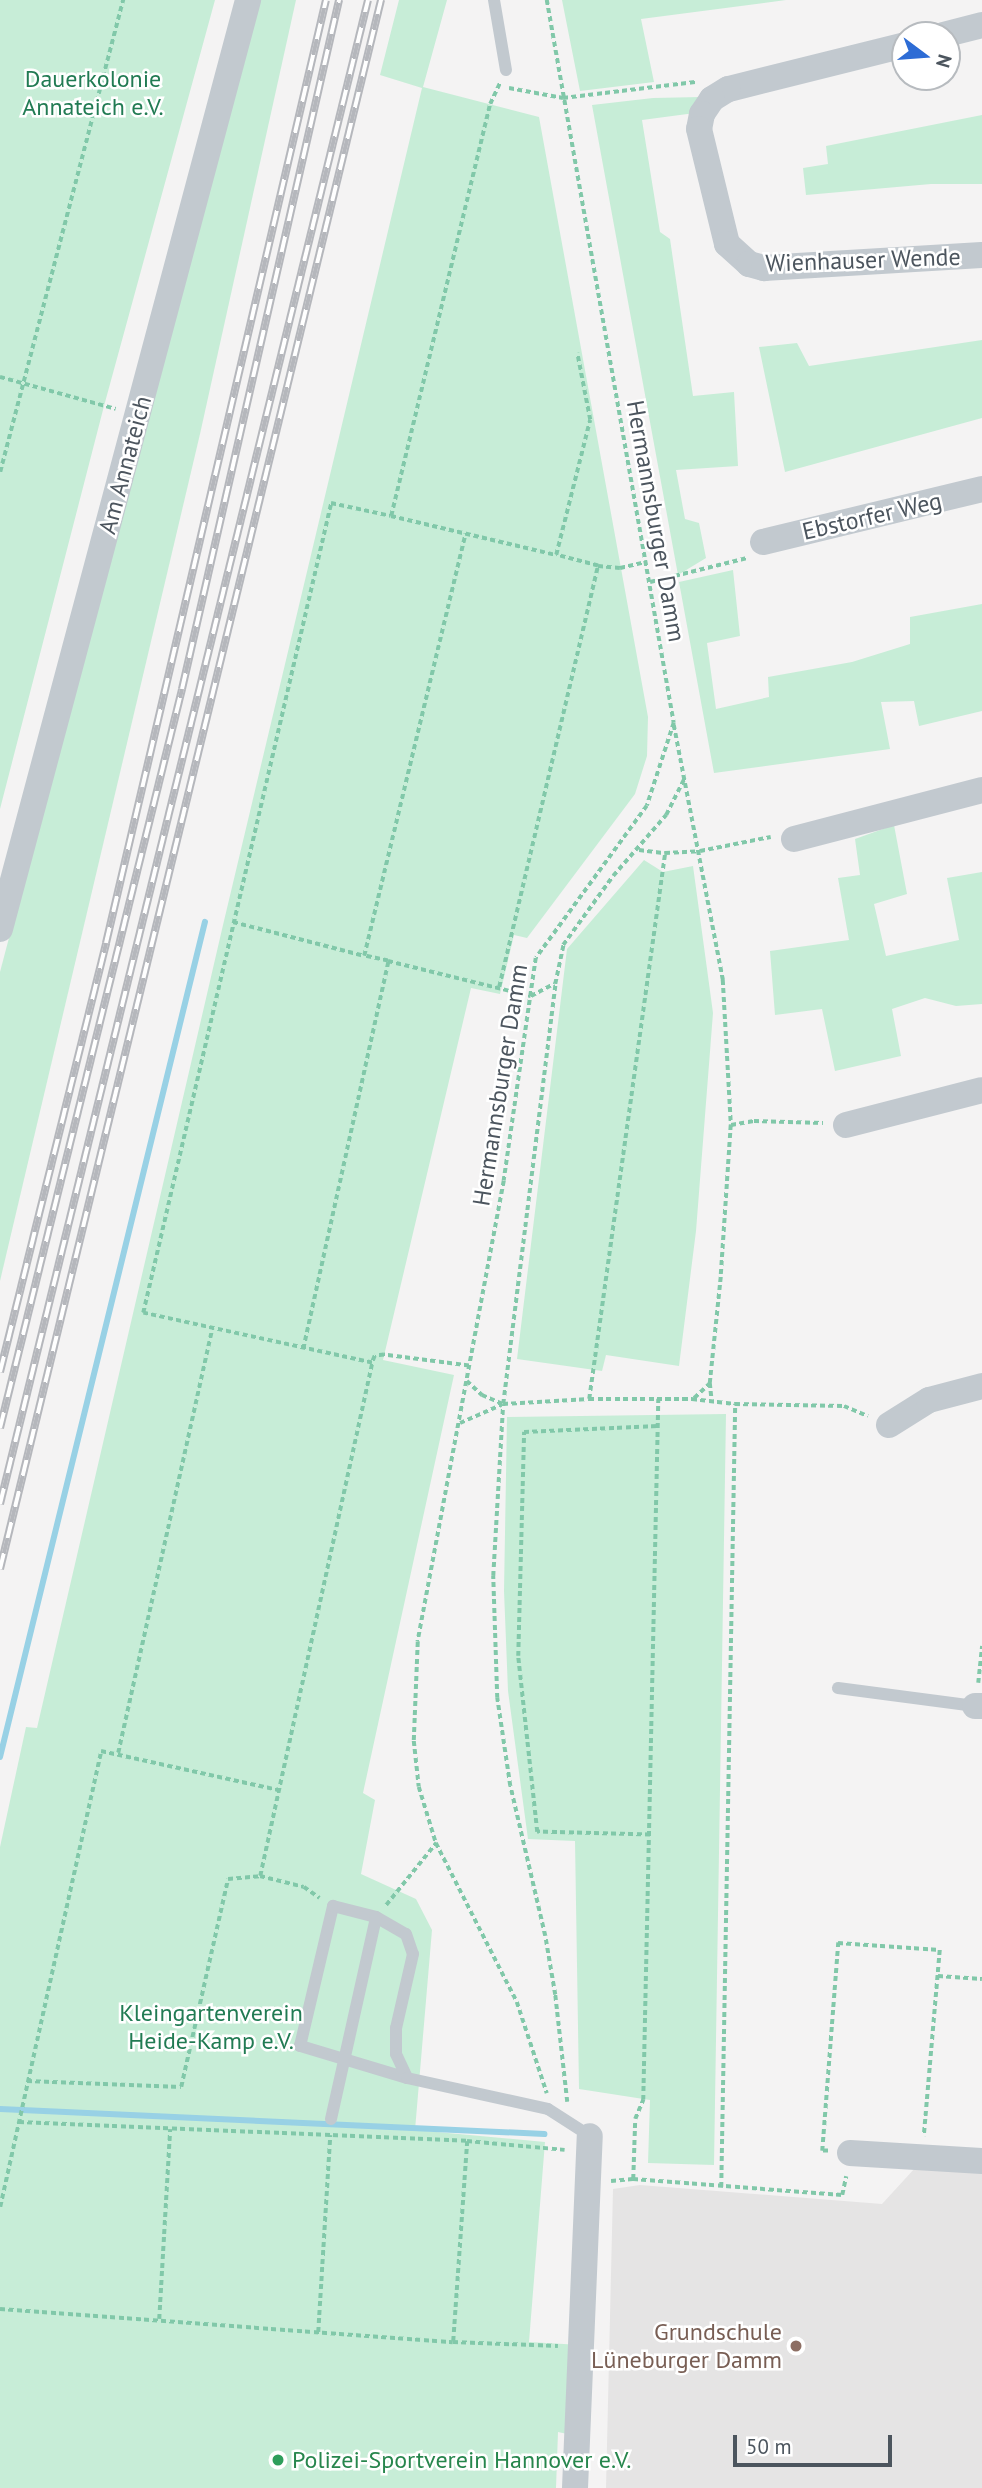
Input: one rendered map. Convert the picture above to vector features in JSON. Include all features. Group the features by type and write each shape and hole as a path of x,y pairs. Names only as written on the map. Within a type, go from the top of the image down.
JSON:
{"street":[{"name":"Am Annateich","path":"0,929 247,0"},
{"path":"961,30 982,25"},
{"name":"Wienhauser Wende","path":"891,48 728,89 712,99 702,114 702,147 727,243 748,264 779,268 982,255"},
{"name":"Ebstorfer Weg","path":"763,542 982,489"},
{"path":"794,839 982,790"},
{"path":"846,1125 982,1090"},
{"path":"889,1425 929,1400 982,1386"},
{"path":"575,2488 589,2143"},
{"path":"850,2153 982,2161"}],"lane":[{"path":"494,0 506,70"},
{"path":"838,1688 979,1706"},
{"path":"407,2078 396,2054 396,2028 413,1954 406,1934 376,1917 333,1906 300,2046 407,2078 548,2109 589,2143"},
{"path":"331,2119 376,1917"}],"path":[{"path":"0,472 122,0"},
{"name":"Hermannsburger Damm","path":"547,0 674,723 647,806 542,945 536,958 504,1181 418,1642 414,1741 419,1787 436,1843 517,2002 549,2098 548,2109"},
{"path":"391,516 490,104 506,70"},
{"path":"499,86 563,97 699,82 728,89"},
{"path":"556,555 590,420 577,353"},
{"path":"0,377 138,415"},
{"path":"372,1363 143,1313 331,503 598,566 620,568 646,562"},
{"path":"364,956 465,534"},
{"path":"650,582 758,555 763,542"},
{"path":"499,987 598,566"},
{"path":"674,723 723,980 731,1125 721,1277 710,1383 712,1403"},
{"path":"19,2122 330,2137 589,2143 567,2102 562,2039 551,1971 510,1786 497,1698 493,1576 503,1404 555,984 563,945 613,876 666,815 685,777"},
{"path":"639,849 665,853 700,851 764,836 794,839"},
{"path":"589,1399 665,853"},
{"path":"233,922 531,996 555,984"},
{"path":"303,1349 388,961"},
{"path":"731,1125 754,1121 846,1125"},
{"path":"118,1753 212,1328"},
{"path":"260,1876 372,1363 375,1356 384,1355 470,1366"},
{"path":"467,1381 482,1395 503,1404"},
{"path":"692,1399 710,1383"},
{"path":"459,1423 503,1404 589,1399 692,1399 712,1403 844,1406 889,1425"},
{"path":"633,2179 635,2119 643,2100 658,1399"},
{"path":"721,2187 735,1404"},
{"path":"650,1835 537,1832 518,1656 524,1432 658,1426"},
{"path":"979,1706 982,1646"},
{"path":"0,2207 101,1751 278,1790"},
{"path":"376,1917 436,1843"},
{"path":"27,2081 181,2087 228,1879 260,1876 304,1887 333,1906"},
{"path":"588,2182 633,2179 842,2195 850,2153 822,2151 838,1943 940,1950 922,2157"},
{"path":"938,1976 982,1979"},
{"path":"159,2320 170,2129"},
{"path":"318,2332 330,2137"},
{"path":"453,2342 467,2141"},
{"path":"0,2309 529,2347 581,2345"}],"shaded area":[{"name":"Grundschule Lüneburger Damm","path":"915,2168 982,2173 982,2488 606,2488 613,2189 640,2185 882,2204"}],"green space":[{"name":"Dauerkolonie Annateich e.V.","path":"0,0 215,0 104,406 0,809"},
{"path":"256,0 296,0 200,434 0,1281 0,972"},
{"name":"Kleingartenverein Heide-Kamp e.V.","path":"399,0 447,0 423,87 539,117 648,717 647,756 635,794 527,938 514,935 500,994 471,988 383,1360 454,1375 363,1793 375,1800 361,1874 416,1899 432,1930 415,2130 545,2142 529,2342 581,2345 577,2436 558,2432 556,2488 0,2488 0,1847 26,1727 37,1728 223,925 422,88 380,75"},
{"path":"562,0 786,0 641,19 654,82 580,91"},
{"path":"701,97 695,113 642,120 660,232 670,239 693,396 734,392 738,466 676,470 685,519 699,523 706,558 678,575 592,105 653,98"},
{"path":"982,115 982,184 931,184 806,195 803,168 828,164 826,146"},
{"path":"982,340 982,418 785,472 759,347 797,343 809,366"},
{"path":"733,570 740,636 707,643 716,709 769,697 768,677 852,662 910,644 910,617 982,604 982,711 919,726 914,701 881,702 890,749 714,773 679,582"},
{"path":"894,825 907,894 874,904 886,956 959,940 947,878 982,872 982,1004 956,1006 925,998 892,1009 901,1056 835,1071 822,1009 775,1015 770,951 849,940 838,878 860,875 855,839"},
{"path":"644,860 663,872 693,866 713,1013 696,1231 679,1366 606,1355 602,1371 517,1359 567,949"},
{"path":"726,1414 714,2165 648,2163 650,2100 579,2089 575,1841 528,1839 508,1691 504,1591 507,1417"}],"waterway":[{"path":"0,1757 205,922"},
{"path":"0,2109 544,2134"}],"railway":[{"path":"0,1372 106,943 326,0"},
{"path":"0,1428 182,689 339,0"},
{"path":"0,1504 368,0"},
{"path":"0,1569 381,0"}],"place":[{"name":"Grundschule Lüneburger Damm","path":"796,2346"},
{"name":"Polizei-Sportverein Hannover e.V.","path":"278,2460"}]}
